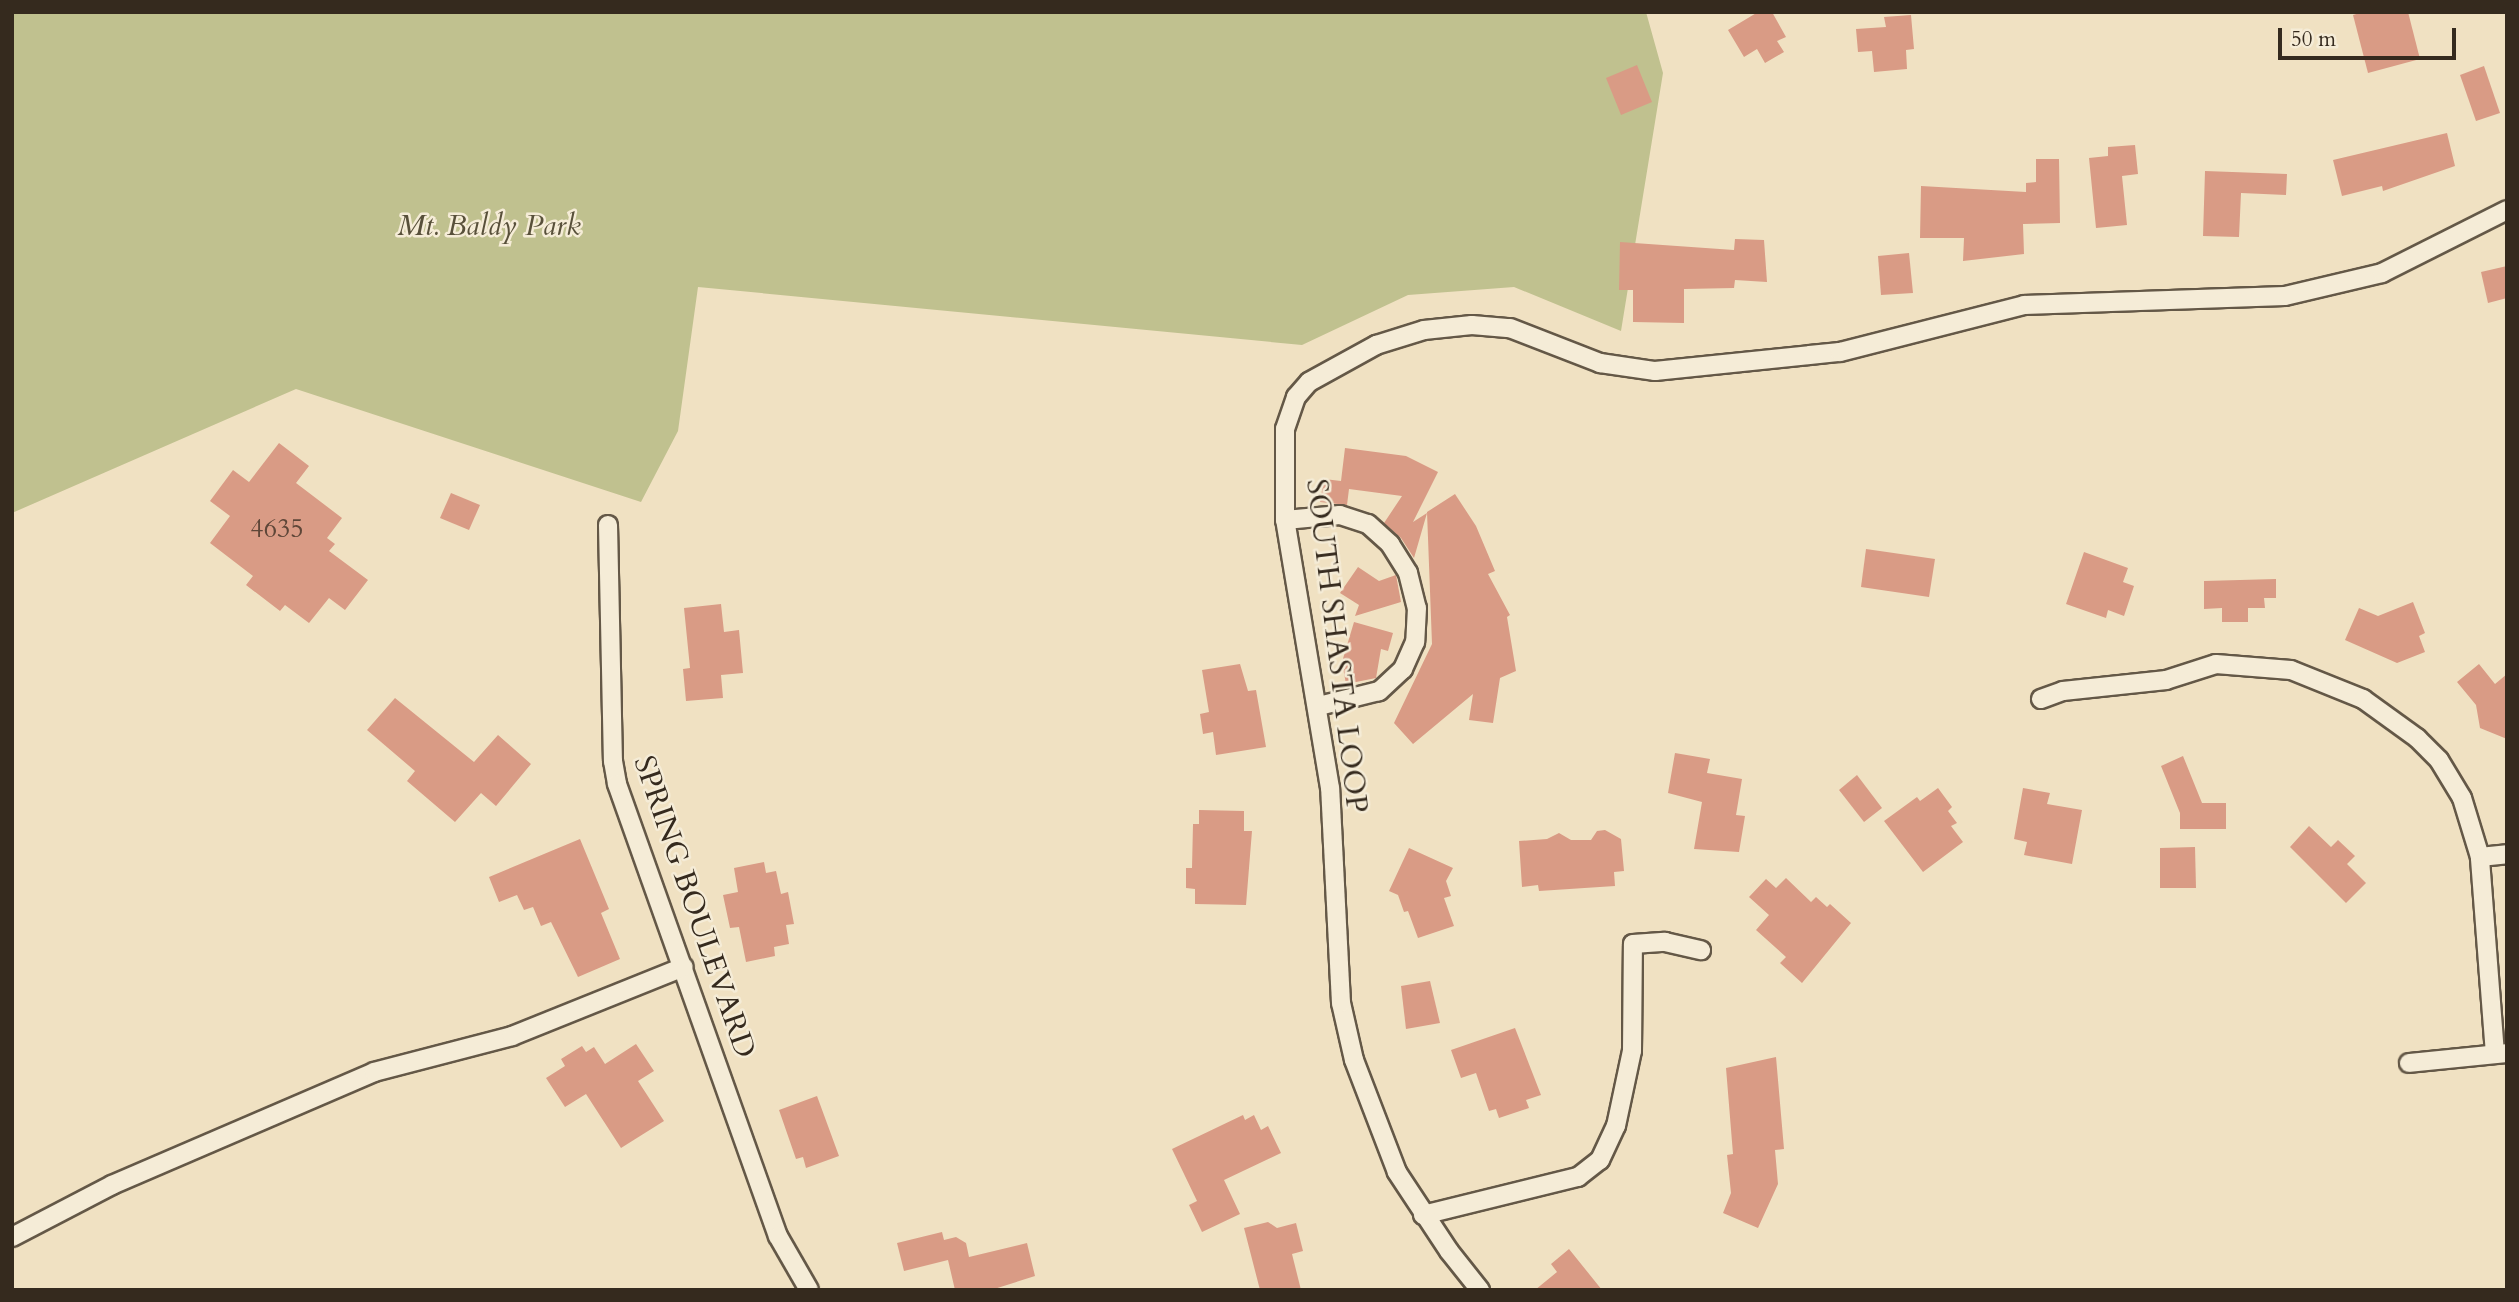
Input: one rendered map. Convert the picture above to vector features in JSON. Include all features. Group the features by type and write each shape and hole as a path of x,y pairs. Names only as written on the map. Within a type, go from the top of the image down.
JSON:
{"street":[{"name":"SOUTH SHASTA LOOP","path":"1480,1290 1423,1215 1380,1133 1346,1032 1336,932 1330,788 1319,706 1285,520 1285,429 1296,397 1338,363 1424,330 1472,325 1510,328 1600,363 1632,369 1777,361 1895,340 2024,305 2244,300 2339,286 2424,254 2507,210"},
{"path":"1285,520 1340,515 1368,524 1390,544 1408,573 1417,608 1415,642 1403,669 1379,691 1319,706"},
{"name":"SPRING BOULEVARD","path":"608,525 613,761 778,1236 809,1290"},
{"path":"2041,699 2063,691 2166,680 2216,664 2301,673 2387,712 2429,749 2462,798 2480,857 2501,1054 2409,1063"},
{"path":"2480,857 2507,854"},
{"path":"1423,1215 1577,1177 1600,1160 1616,1126 1632,1051 1633,944 1665,942 1702,950"},
{"path":"12,1237 112,1185 374,1072 512,1037 684,967"}],"green space":[{"name":"Mt. Baldy Park","path":"12,12 1646,12 1663,73 1621,331 1514,287 1408,295 1302,345 698,287 678,431 641,502 296,389 12,513"}],"building":[{"path":"1758,12 1772,12 1786,37 1777,41 1784,52 1765,63 1757,49 1744,57 1728,30"},
{"path":"2363,12 2408,12 2420,59 2368,73 2353,15"},
{"path":"1911,15 1914,49 1906,50 1907,69 1874,72 1872,51 1858,52 1856,29 1886,27 1884,17"},
{"path":"1637,65 1652,102 1621,115 1606,78"},
{"path":"2484,66 2500,113 2476,121 2460,75"},
{"path":"2447,133 2455,166 2383,191 2382,186 2342,196 2333,160"},
{"path":"2135,145 2138,174 2122,176 2127,225 2096,228 2089,158 2108,156 2108,147"},
{"path":"2036,159 2059,159 2060,223 2023,224 2024,254 1963,261 1964,238 1920,238 1921,186 2026,192 2026,183 2036,182"},
{"path":"2205,171 2287,174 2286,195 2241,193 2239,237 2203,236"},
{"path":"1735,239 1764,240 1767,282 1735,280 1734,288 1684,289 1684,323 1633,322 1633,290 1619,290 1620,242 1734,250"},
{"path":"1909,253 1913,293 1881,295 1878,256"},
{"path":"2507,266 2507,298 2488,303 2481,272"},
{"path":"279,443 309,466 296,483 342,518 327,538 335,544 329,551 368,580 345,610 329,598 309,623 285,605 280,611 246,585 253,576 210,543 230,516 210,501 233,470 249,482"},
{"path":"1345,448 1406,456 1438,472 1413,522 1427,513 1414,558 1401,538 1384,523 1402,496 1349,489 1347,505 1320,502 1324,479 1341,481"},
{"path":"451,493 480,505 469,530 440,518"},
{"path":"1455,494 1476,526 1495,571 1488,574 1510,615 1507,617 1516,671 1500,678 1493,723 1469,720 1473,694 1413,744 1394,723 1432,644 1427,512"},
{"path":"1866,549 1935,559 1929,597 1861,587"},
{"path":"2084,552 2128,568 2123,582 2134,586 2124,616 2108,610 2106,618 2066,604"},
{"path":"1358,567 1379,581 1396,575 1401,602 1355,616 1359,605 1340,593"},
{"path":"2276,579 2276,598 2264,598 2265,608 2248,608 2248,622 2222,622 2222,608 2204,609 2204,581"},
{"path":"2413,602 2425,633 2419,636 2425,652 2397,663 2345,640 2359,608 2378,616"},
{"path":"721,604 724,632 739,630 743,673 721,675 723,698 686,701 683,669 690,668 684,608"},
{"path":"1354,622 1393,633 1388,651 1381,649 1376,678 1346,684 1342,662"},
{"path":"1240,664 1248,691 1256,690 1266,747 1216,755 1213,732 1203,734 1200,714 1209,712 1202,670"},
{"path":"2479,664 2495,684 2507,674 2507,739 2480,728 2476,705 2457,682"},
{"path":"395,698 474,762 498,735 531,764 496,806 481,793 455,822 407,781 415,771 367,730"},
{"path":"1675,753 1710,759 1707,773 1742,779 1736,815 1745,816 1739,852 1694,849 1702,802 1668,793"},
{"path":"2183,756 2202,803 2226,803 2226,829 2180,829 2180,813 2161,766"},
{"path":"1857,775 1882,808 1864,822 1839,790"},
{"path":"1938,788 1952,807 1948,811 1957,823 1951,826 1963,842 1923,872 1884,821 1917,797 1920,801"},
{"path":"2023,788 2050,793 2047,804 2082,810 2072,864 2024,855 2027,842 2014,839"},
{"path":"1199,810 1244,811 1244,831 1252,831 1246,905 1195,904 1195,889 1186,888 1186,868 1192,868 1193,824 1199,824"},
{"path":"2309,826 2331,847 2338,840 2355,856 2347,864 2366,883 2346,903 2290,847"},
{"path":"1605,830 1621,839 1624,871 1614,872 1615,886 1539,891 1538,885 1522,887 1519,841 1547,839 1559,833 1571,840 1591,840 1597,831"},
{"path":"580,839 609,909 601,913 620,959 578,977 551,922 541,926 533,907 524,910 517,895 499,902 489,877"},
{"path":"2195,847 2196,888 2160,888 2160,848"},
{"path":"1409,848 1453,868 1446,881 1451,896 1444,898 1454,926 1418,938 1408,911 1404,912 1398,895 1389,891"},
{"path":"764,862 766,873 776,871 781,894 788,892 794,924 786,925 789,944 774,947 775,956 746,962 739,927 730,928 723,895 738,892 734,868"},
{"path":"1786,878 1811,902 1816,897 1827,907 1830,904 1851,923 1802,983 1780,963 1786,957 1756,930 1769,915 1749,897 1766,879 1776,888"},
{"path":"1430,981 1440,1023 1406,1029 1401,986"},
{"path":"1515,1028 1541,1095 1526,1100 1529,1108 1499,1118 1496,1109 1489,1111 1476,1073 1461,1078 1451,1050"},
{"path":"636,1044 654,1071 638,1081 664,1121 621,1148 586,1094 565,1107 546,1078 565,1066 561,1059 582,1046 586,1052 594,1047 605,1064"},
{"path":"1776,1057 1784,1149 1775,1150 1778,1184 1758,1228 1723,1213 1731,1193 1727,1155 1733,1154 1726,1068"},
{"path":"817,1096 839,1156 806,1168 803,1157 796,1159 779,1110"},
{"path":"1243,1115 1245,1120 1254,1115 1261,1130 1268,1126 1281,1153 1224,1180 1240,1214 1202,1232 1189,1205 1197,1201 1172,1149"},
{"path":"1268,1222 1277,1228 1296,1223 1303,1251 1292,1254 1301,1290 1260,1290 1244,1228"},
{"path":"942,1232 944,1240 956,1237 966,1243 969,1257 1027,1243 1035,1276 991,1290 955,1290 948,1260 904,1271 897,1243"},
{"path":"1569,1249 1602,1290 1535,1290 1557,1272 1551,1264"}]}
